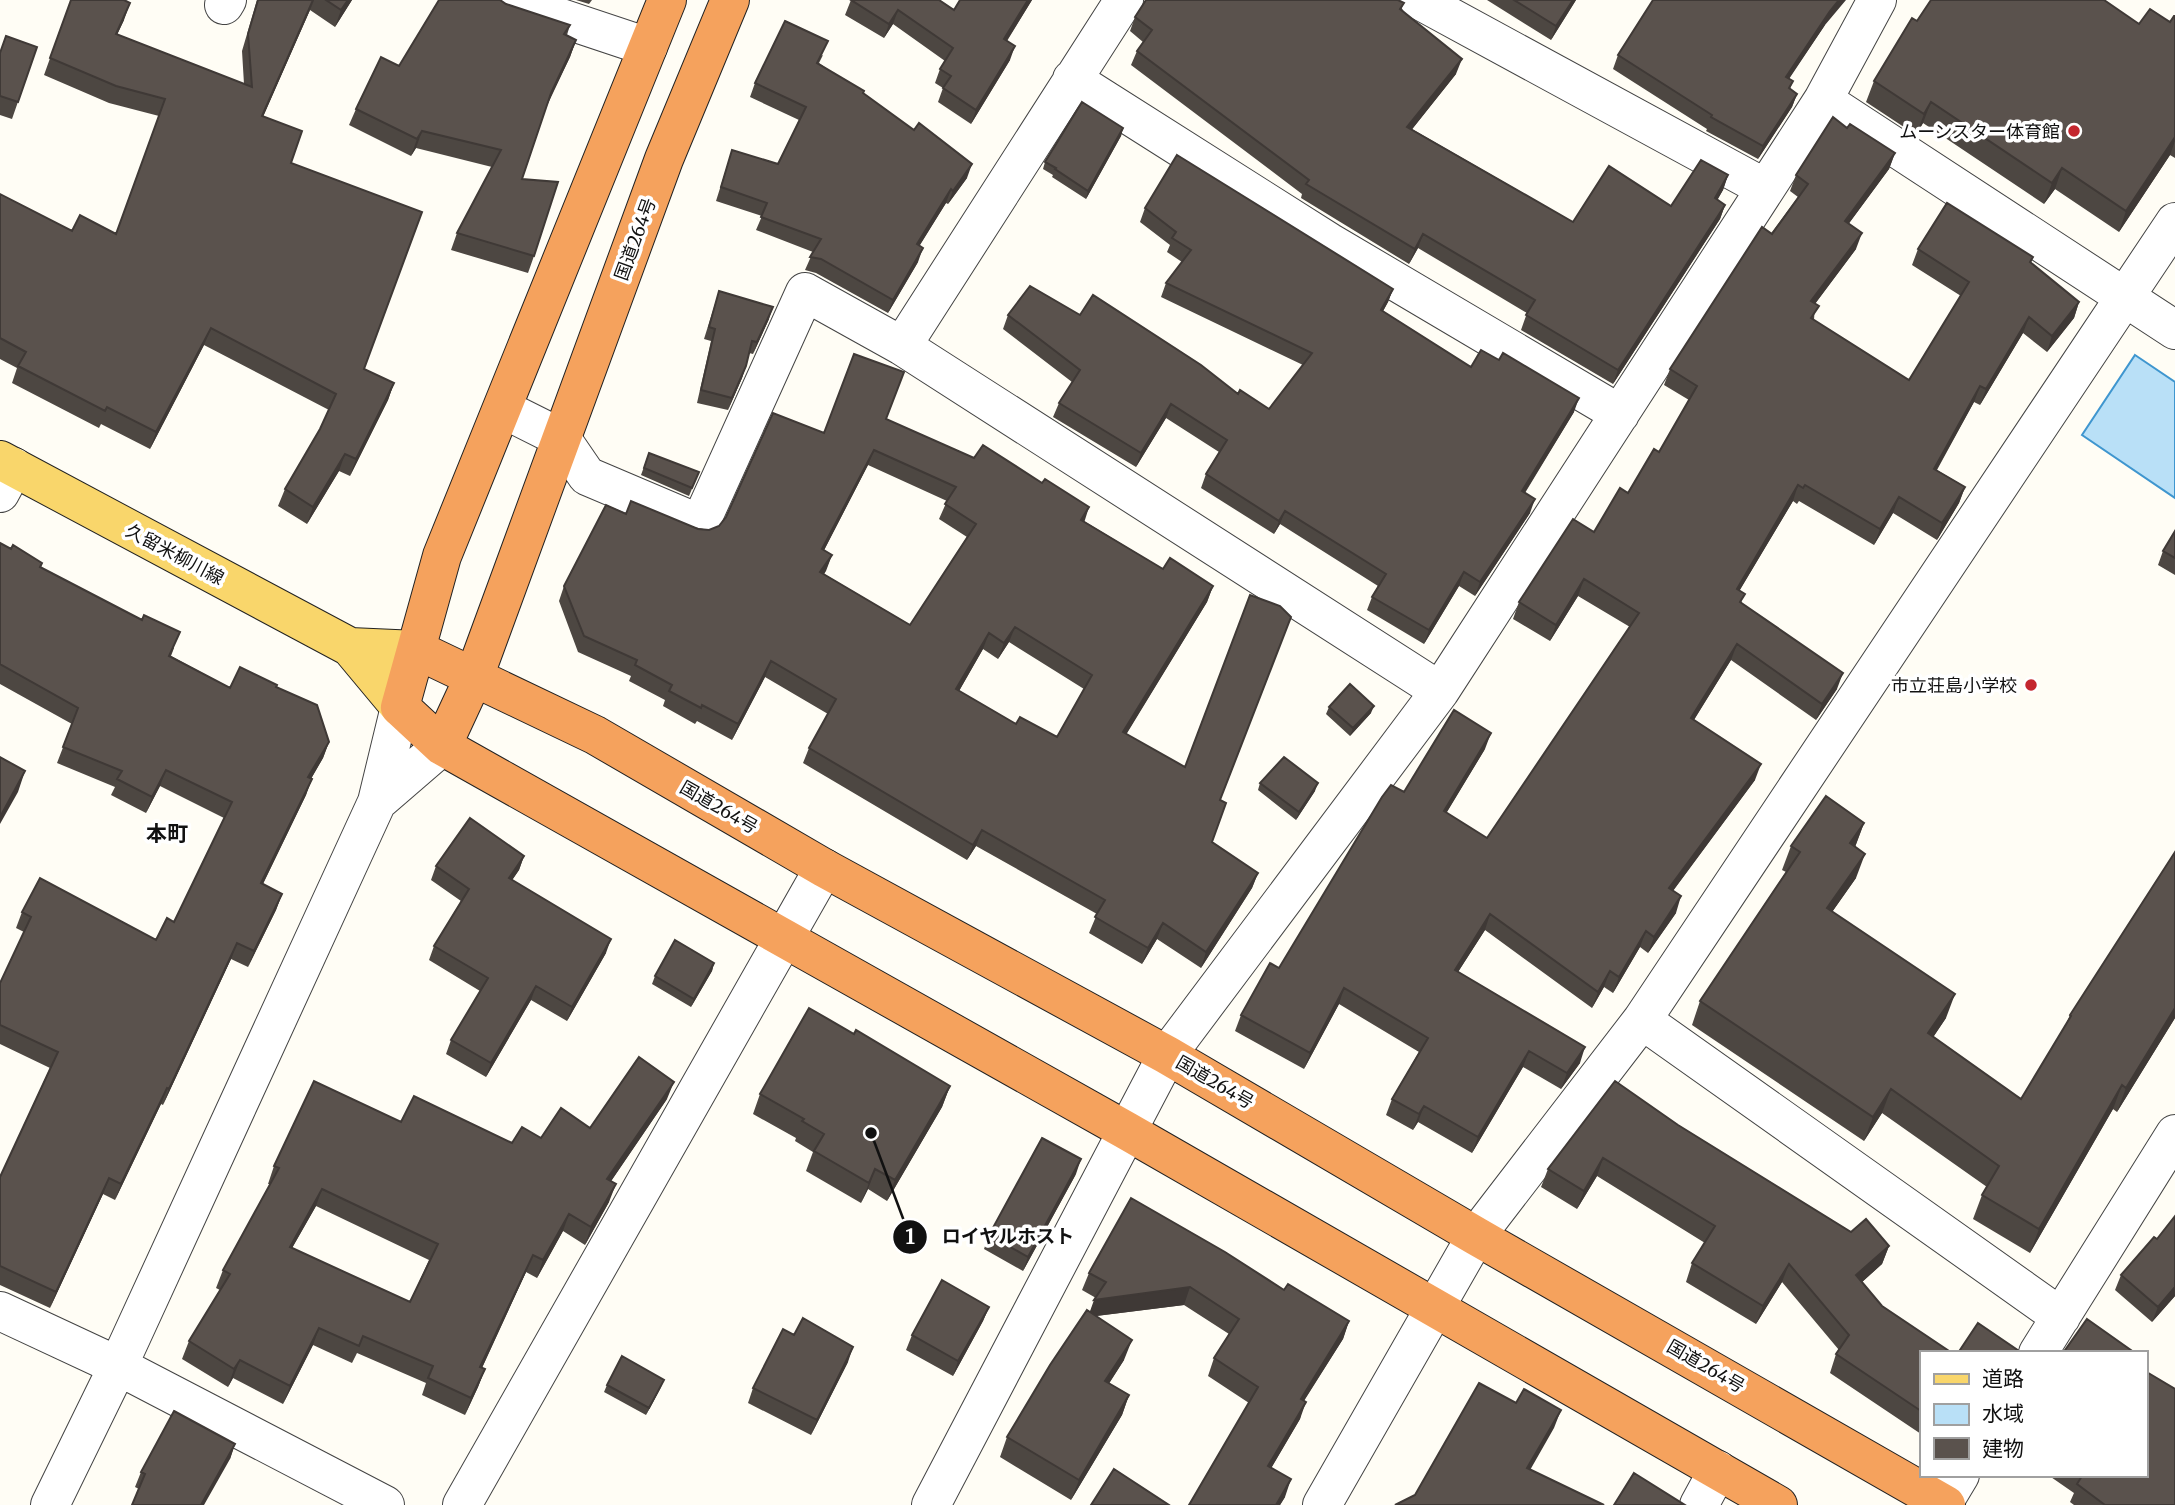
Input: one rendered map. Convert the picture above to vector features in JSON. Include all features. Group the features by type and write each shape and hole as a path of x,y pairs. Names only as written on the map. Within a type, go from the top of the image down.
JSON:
{"highway":[{"path":"667,0 442,556 400,706 442,746 1127,1131 1778,1505"},
{"name":"国道264号","path":"442,746 474,677 664,159 730,0"},
{"name":"国道264号","path":"417,650 595,735 824,868 1167,1055 1476,1236 1948,1497"}],"main road":[{"name":"久留米柳川線","path":"5,473 350,648 400,706"},
{"name":"久留米柳川線","path":"350,648 417,650"}],"street":[{"path":"507,0 648,47"},
{"path":"902,346 1124,0"},
{"path":"1419,0 1765,188"},
{"path":"932,1505 1167,1055 1440,691 1823,100 1877,0"},
{"path":"1072,79 1329,242 1620,414"},
{"path":"1823,100 2175,330"},
{"path":"1322,1505 1476,1236 1642,1020 2175,222"},
{"path":"503,409 561,438 587,476 700,524 805,292 902,346 1440,691"},
{"path":"50,1505 118,1366 377,802 400,706"},
{"path":"377,802 442,746"},
{"path":"462,1505 824,868"},
{"path":"1642,1020 2061,1317"},
{"path":"2039,1351 2175,1133"},
{"path":"0,1311 118,1366 385,1505"},
{"path":"1699,1505 1717,1470"}],"water":[{"path":"2135,355 2175,382 2175,498 2082,435"}],"building":[{"path":"71,0 124,0 130,3 116,34 252,87 248,34 258,0 313,0 262,116 302,131 291,163 422,212 364,369 394,383 356,459 345,454 313,507 285,489 320,429 336,394 211,328 156,432 107,407 105,411 18,366 26,352 0,338 0,194 72,231 80,215 116,234 165,99 116,86 50,58"},
{"path":"326,0 348,0 341,10"},
{"path":"439,0 500,0 570,25 564,34 576,40 551,93 522,179 558,182 534,256 457,233 501,150 422,131 417,139 356,109 381,57 399,66"},
{"path":"851,0 939,0 954,10 960,0 1028,0 1004,39 1015,46 976,110 943,88 951,76 940,69 953,48 898,10 889,24"},
{"path":"1146,0 1398,0 1404,3 1400,9 1462,59 1407,127 1573,222 1609,166 1671,206 1701,160 1728,175 1715,198 1725,205 1618,370 1526,315 1535,300 1423,234 1415,249 1306,184 1309,180 1137,51 1152,30 1135,17"},
{"path":"1514,0 1573,0 1556,26"},
{"path":"1653,0 1839,0 1786,77 1793,81 1789,88 1797,94 1763,146 1711,117 1712,115 1618,55"},
{"name":"ムーンスター体育館","path":"1931,0 2104,0 2139,24 2150,9 2170,22 2175,16 2175,137 2126,211 2062,168 2052,183 1931,102 1924,114 1874,81 1912,18 1917,21"},
{"path":"785,21 828,41 817,63 864,91 863,93 914,130 919,123 972,164 953,191 951,189 917,244 923,248 893,300 821,259 810,257 821,239 761,217 767,203 721,187 732,150 778,164 806,107 755,83"},
{"path":"6,36 37,47 18,102 0,96 0,53"},
{"path":"1082,102 1123,128 1088,191 1045,162"},
{"path":"1833,117 1847,128 1850,124 1895,153 1845,221 1862,233 1811,301 1819,306 1811,318 1909,380 1969,282 1918,249 1947,203 2033,257 2030,262 2079,302 2052,336 2029,317 1986,389 1980,386 1934,469 1965,487 1942,523 1899,497 1880,529 1805,485 1803,488 1798,485 1737,589 1745,594 1740,602 1843,673 1822,704 1737,644 1691,718 1761,764 1669,888 1681,896 1654,937 1646,931 1619,977 1610,971 1598,992 1490,914 1455,970 1585,1047 1567,1073 1529,1051 1478,1137 1424,1106 1419,1114 1392,1099 1428,1038 1344,988 1310,1053 1241,1015 1270,963 1279,968 1382,797 1391,785 1404,792 1454,710 1491,733 1444,811 1487,838 1639,613 1584,579 1556,625 1519,602 1573,519 1594,532 1620,488 1628,493 1654,449 1659,452 1697,386 1670,369 1762,227 1772,234 1808,184 1796,175"},
{"path":"1177,155 1393,289 1381,310 1471,367 1481,350 1499,360 1503,353 1579,398 1522,491 1535,499 1480,582 1464,572 1429,630 1372,597 1386,574 1285,511 1279,521 1206,474 1227,440 1171,404 1141,453 1059,403 1080,370 1008,315 1030,286 1080,315 1093,295 1201,365 1238,394 1240,390 1269,409 1312,353 1166,283 1191,250 1172,238 1176,232 1145,208"},
{"path":"719,291 773,307 757,342 752,341 746,366 732,398 701,390 715,329 709,327"},
{"path":"854,354 904,372 886,419 974,458 983,445 1042,483 1045,479 1089,507 1081,520 1163,569 1170,558 1213,586 1123,732 1185,767 1250,595 1280,606 1291,617 1220,800 1226,803 1212,842 1258,873 1206,952 1163,923 1148,948 1095,917 1105,900 982,830 973,845 809,748 836,699 771,661 738,724 669,691 672,685 635,665 637,660 584,636 564,586 606,505 626,514 631,501 698,529 709,530 719,526 726,517 773,413 824,433","holes":["874,450 956,487 945,504 976,524 910,625 820,572 832,555 822,549","1015,627 1092,675 1057,737 1020,717 1016,724 956,689 989,633 1004,643"]},
{"path":"649,453 699,472 692,488 644,468"},
{"path":"2175,531 2175,558 2163,551"},
{"path":"0,543 11,549 13,545 42,563 40,567 142,620 144,615 180,632 169,656 230,688 240,667 317,705 329,742 308,777 312,779 261,883 282,894 254,951 237,943 121,1184 109,1178 56,1292 0,1266 0,1177 58,1052 0,1025 0,983 31,917 22,912 40,878 156,940 167,918 174,922 232,802 166,770 152,797 117,779 122,771 63,747 78,708 0,664"},
{"path":"1350,684 1374,706 1353,728 1329,707"},
{"path":"0,757 25,771 0,817"},
{"path":"1284,757 1318,783 1299,812 1260,783"},
{"path":"1826,796 1864,823 1850,843 1865,854 1827,908 1955,994 1928,1033 2021,1099 2070,1015 2175,852 2175,1008 2126,1088 2122,1085 2039,1229 1982,1195 1999,1166 1891,1089 1873,1117 1700,1001 1800,852 1791,846"},
{"path":"470,818 524,856 509,878 611,939 572,1007 536,986 491,1063 451,1040 488,978 434,946 469,889 436,866"},
{"path":"675,940 714,963 694,999 655,976"},
{"path":"809,1008 854,1034 856,1030 950,1086 895,1180 875,1169 869,1183 814,1151 824,1134 802,1121 804,1119 760,1094"},
{"path":"639,1057 674,1082 607,1179 616,1184 591,1227 569,1214 543,1260 533,1255 480,1367 485,1369 471,1398 428,1378 433,1366 363,1336 359,1346 319,1328 290,1386 240,1360 234,1369 189,1341 230,1274 223,1270 279,1168 274,1166 314,1081 401,1122 414,1096 512,1143 522,1127 541,1138 561,1108 590,1128","holes":["322,1189 438,1244 410,1302 290,1247"]},
{"path":"1615,1081 1678,1125 1851,1232 1866,1219 1889,1246 1856,1275 1882,1306 1949,1351 1920,1351 1920,1410 1836,1354 1849,1335 1789,1264 1763,1306 1692,1263 1715,1226 1603,1158 1584,1191 1548,1169"},
{"path":"1042,1138 1081,1159 1028,1257 989,1235"},
{"path":"1131,1198 1225,1252 1284,1290 1288,1284 1349,1321 1301,1399 1306,1402 1268,1466 1291,1479 1276,1505 1189,1505 1258,1387 1214,1358 1239,1319 1190,1287 1094,1300 1106,1282 1089,1273"},
{"path":"2175,1216 2175,1287 2158,1307 2121,1275 2154,1237 2157,1239"},
{"path":"942,1280 989,1307 958,1361 912,1335"},
{"path":"1087,1310 1132,1340 1105,1381 1129,1395 1079,1480 1007,1437"},
{"path":"803,1318 853,1347 817,1420 753,1388 783,1329 794,1335"},
{"path":"2087,1319 2132,1351 2064,1351"},
{"path":"1978,1323 2019,1351 1959,1351"},
{"path":"622,1356 664,1380 649,1408 607,1385"},
{"path":"2147,1372 2175,1389 2175,1505 2105,1505 2077,1484 2081,1477 2147,1477"},
{"path":"1479,1383 1516,1403 1524,1389 1561,1410 1527,1468 1604,1505 1395,1505 1415,1495"},
{"path":"174,1411 235,1444 201,1505 132,1505 145,1474 141,1472"},
{"path":"1114,1469 1169,1505 1091,1505"},
{"path":"1634,1473 1685,1505 1614,1505"}],"place":[{"name":"ムーンスター体育館","path":"2074,131"},
{"name":"市立荘島小学校","path":"2031,685"},
{"name":"ロイヤルホスト","path":"871,1133"}],"district":[{"name":"本町","path":"167,833"}]}
